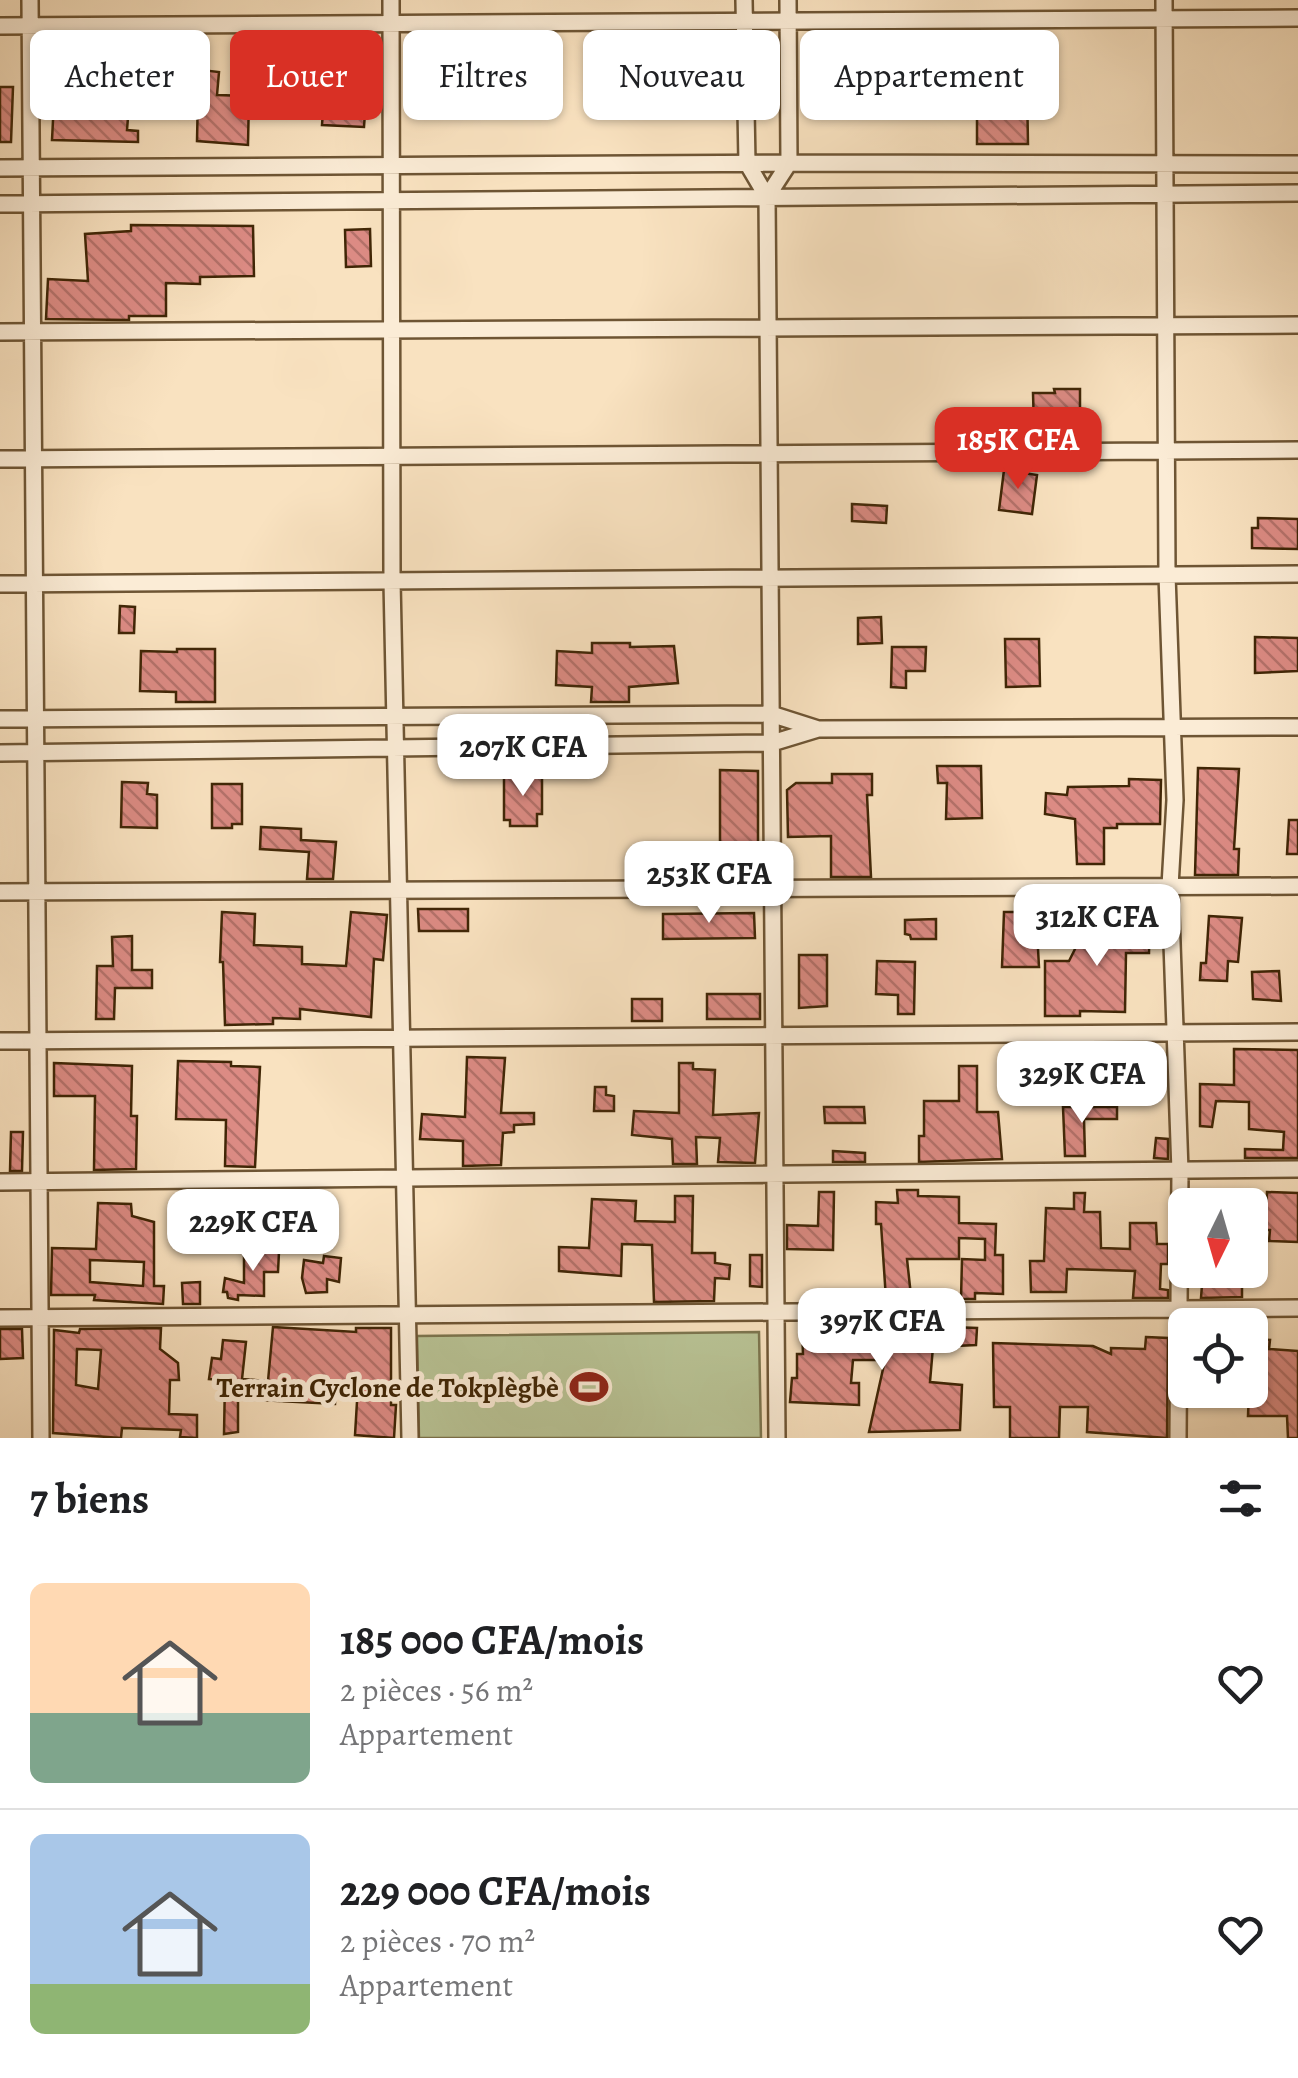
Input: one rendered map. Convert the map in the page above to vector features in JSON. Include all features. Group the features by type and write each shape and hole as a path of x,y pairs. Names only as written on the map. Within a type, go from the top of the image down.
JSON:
{"street":[{"path":"30,0 41,1438"},
{"path":"391,0 392,581 410,1438"},
{"path":"744,0 747,163 767,197 777,1438"},
{"path":"767,197 789,163 788,0"},
{"path":"1164,0 1166,575 1175,800 1170,886 1180,1171 1180,1308"},
{"path":"0,26 1298,18"},
{"path":"0,168 1298,164"},
{"path":"0,204 1298,193"},
{"path":"0,332 1298,325"},
{"path":"0,459 1298,450"},
{"path":"0,584 1298,574"},
{"path":"0,719 771,714 818,729 1298,727"},
{"path":"0,753 772,744 818,729"},
{"path":"0,892 1298,886"},
{"path":"0,1041 1298,1032"},
{"path":"0,1182 1298,1169"},
{"path":"1268,1308 1298,1308"},
{"path":"0,1318 1168,1309"},
{"path":"1178,1408 1178,1438"}],"green space":[{"name":"Terrain Cyclone de Tokplègbè","path":"759,1332 761,1438 419,1438 417,1336"}],"building":[{"path":"210,71 219,72 217,95 230,95 230,120 249,120 248,145 197,141 197,120 210,120"},
{"path":"0,87 13,87 11,142 0,142"},
{"path":"53,120 128,120 127,130 138,131 138,142 52,140"},
{"path":"322,120 364,120 364,127 322,125"},
{"path":"977,120 1028,120 1028,144 977,144"},
{"path":"131,225 253,226 254,276 200,277 200,284 166,283 166,316 129,316 129,320 46,319 48,279 88,281 85,234 131,231"},
{"path":"370,229 371,266 346,267 345,230"},
{"path":"1054,389 1080,389 1080,428 1034,429 1033,393 1055,393"},
{"path":"1004,470 1037,475 1032,514 999,510"},
{"path":"852,504 887,506 886,523 852,521"},
{"path":"1258,518 1298,519 1298,549 1252,548 1252,528 1258,528"},
{"path":"120,606 135,607 134,633 119,633"},
{"path":"881,617 882,643 858,644 858,618"},
{"path":"1255,637 1298,638 1298,671 1255,673"},
{"path":"1005,639 1039,639 1040,686 1006,687"},
{"path":"592,643 674,646 678,683 629,687 629,702 591,702 592,687 556,685 557,651 592,653"},
{"path":"892,647 926,647 925,671 906,671 906,688 891,687"},
{"path":"215,649 215,702 176,702 176,692 140,691 141,651"},
{"path":"937,766 981,766 982,818 946,819 947,783 938,783"},
{"path":"1198,768 1239,769 1234,849 1239,849 1238,875 1195,875"},
{"path":"720,770 758,771 758,877 720,877"},
{"path":"504,774 542,774 542,814 537,814 537,826 510,826 510,820 504,820"},
{"path":"832,774 872,774 872,795 867,795 871,877 831,877 831,836 788,837 787,790 796,783 832,783"},
{"path":"1129,779 1161,780 1160,824 1117,824 1117,828 1104,828 1104,864 1077,864 1075,819 1045,814 1046,793 1067,795 1068,787 1129,786"},
{"path":"122,782 148,783 147,794 157,795 157,828 121,827"},
{"path":"212,784 242,784 242,824 212,828"},
{"path":"1289,820 1298,820 1298,854 1287,854"},
{"path":"261,827 301,829 301,840 336,842 333,879 307,879 309,852 260,849"},
{"path":"1117,899 1116,914 1099,914 1099,900"},
{"path":"1150,904 1149,953 1126,953 1125,1012 1080,1011 1080,1016 1045,1016 1045,961 1069,961 1086,927 1085,946 1117,945 1118,905"},
{"path":"418,909 468,909 468,931 419,931"},
{"path":"222,912 255,914 254,945 302,947 302,964 346,966 351,912 387,915 383,960 374,959 371,1017 300,1009 300,1019 273,1018 273,1024 225,1025 220,962"},
{"path":"1004,912 1036,912 1039,967 1002,967"},
{"path":"754,913 755,938 663,939 663,914"},
{"path":"1209,916 1242,918 1238,962 1228,961 1227,981 1200,980 1201,963 1206,963"},
{"path":"936,919 936,939 911,939 905,934 905,920"},
{"path":"132,936 132,970 152,970 152,988 115,988 114,1019 96,1019 97,966 113,966 112,937"},
{"path":"799,955 827,955 827,1006 799,1008"},
{"path":"877,961 915,962 914,1014 898,1014 898,995 876,994"},
{"path":"1279,971 1281,1001 1253,999 1252,972"},
{"path":"707,994 760,994 760,1019 707,1019"},
{"path":"632,999 662,999 662,1021 632,1021"},
{"path":"1234,1049 1298,1050 1298,1158 1245,1158 1245,1149 1283,1150 1284,1132 1249,1129 1249,1102 1216,1101 1212,1127 1200,1126 1200,1084 1234,1085"},
{"path":"467,1057 505,1058 501,1113 534,1113 534,1124 514,1125 514,1132 503,1133 501,1165 463,1166 463,1141 420,1139 422,1114 465,1117"},
{"path":"178,1061 260,1067 255,1167 225,1166 226,1120 176,1119"},
{"path":"54,1063 132,1066 131,1116 137,1116 136,1169 94,1170 95,1096 54,1096"},
{"path":"679,1063 693,1063 693,1069 715,1070 713,1115 759,1113 755,1163 718,1162 720,1138 696,1137 697,1164 673,1164 672,1139 632,1135 634,1111 679,1113"},
{"path":"959,1066 977,1066 977,1112 998,1112 1002,1159 919,1162 924,1101 959,1101"},
{"path":"595,1087 606,1087 606,1095 614,1096 614,1111 594,1111"},
{"path":"824,1107 864,1107 865,1123 825,1123"},
{"path":"1063,1107 1117,1107 1117,1119 1084,1119 1085,1156 1065,1156"},
{"path":"11,1132 23,1132 22,1171 10,1171"},
{"path":"1156,1138 1168,1139 1168,1159 1154,1158"},
{"path":"833,1151 865,1153 865,1162 833,1162"},
{"path":"897,1190 918,1190 918,1196 959,1197 959,1223 996,1224 995,1255 1003,1255 1003,1294 975,1293 975,1299 961,1299 962,1259 985,1260 985,1239 959,1238 959,1259 907,1259 911,1296 886,1299 876,1202 898,1203"},
{"path":"819,1192 834,1192 833,1250 787,1249 787,1225 818,1226"},
{"path":"1268,1192 1298,1193 1298,1242 1269,1241"},
{"path":"1074,1193 1085,1193 1084,1212 1100,1212 1101,1248 1130,1249 1130,1223 1156,1223 1157,1244 1168,1244 1168,1264 1161,1264 1160,1289 1168,1290 1168,1298 1133,1298 1135,1271 1067,1269 1066,1292 1031,1292 1030,1261 1044,1261 1046,1208 1074,1209"},
{"path":"675,1196 693,1196 692,1253 715,1253 715,1263 730,1265 729,1279 715,1278 714,1301 654,1302 652,1245 622,1244 621,1276 559,1271 559,1247 589,1248 592,1199 636,1201 635,1221 675,1222"},
{"path":"98,1203 131,1204 132,1216 154,1222 154,1286 164,1286 163,1304 94,1300 95,1295 51,1295 52,1248 96,1249","holes":["90,1260 144,1262 143,1286 90,1282"]},
{"path":"299,1204 299,1234 274,1234 274,1226 256,1226 256,1205"},
{"path":"244,1250 279,1252 278,1272 264,1272 264,1296 228,1298 227,1292 223,1292 225,1278 244,1283"},
{"path":"750,1255 762,1255 762,1287 750,1286"},
{"path":"324,1256 341,1258 339,1282 327,1279 327,1292 306,1293 302,1278 304,1260 323,1263"},
{"path":"200,1282 200,1304 183,1304 182,1283"},
{"path":"1202,1288 1242,1288 1242,1297 1201,1298"},
{"path":"835,1323 977,1328 976,1345 933,1347 930,1382 962,1385 960,1430 869,1432 885,1360 853,1360 851,1383 859,1383 859,1405 790,1402 792,1378 797,1378 797,1354 803,1354 802,1326"},
{"path":"273,1327 356,1332 356,1328 391,1328 394,1438 355,1435 358,1385 336,1385 335,1404 238,1399 238,1432 224,1434 225,1380 209,1379 212,1358 221,1359 223,1340 246,1342 242,1379 268,1381"},
{"path":"161,1328 160,1349 178,1363 179,1380 170,1380 169,1414 197,1415 197,1438 180,1437 181,1430 122,1428 121,1438 53,1433 54,1330 79,1333 80,1329","holes":["77,1349 101,1350 98,1389 76,1385"]},
{"path":"0,1329 22,1329 23,1358 0,1359"},
{"path":"1146,1337 1168,1338 1167,1438 1087,1432 1088,1407 1060,1407 1059,1438 1010,1438 1010,1407 994,1407 993,1343 1093,1346 1111,1354 1111,1348 1145,1349"},
{"path":"1268,1340 1269,1349 1298,1351 1298,1438 1288,1438 1287,1416 1248,1416 1248,1408 1268,1408"}],"place":[{"name":"Terrain Cyclone de Tokplègbè","path":"589,1387"}]}
